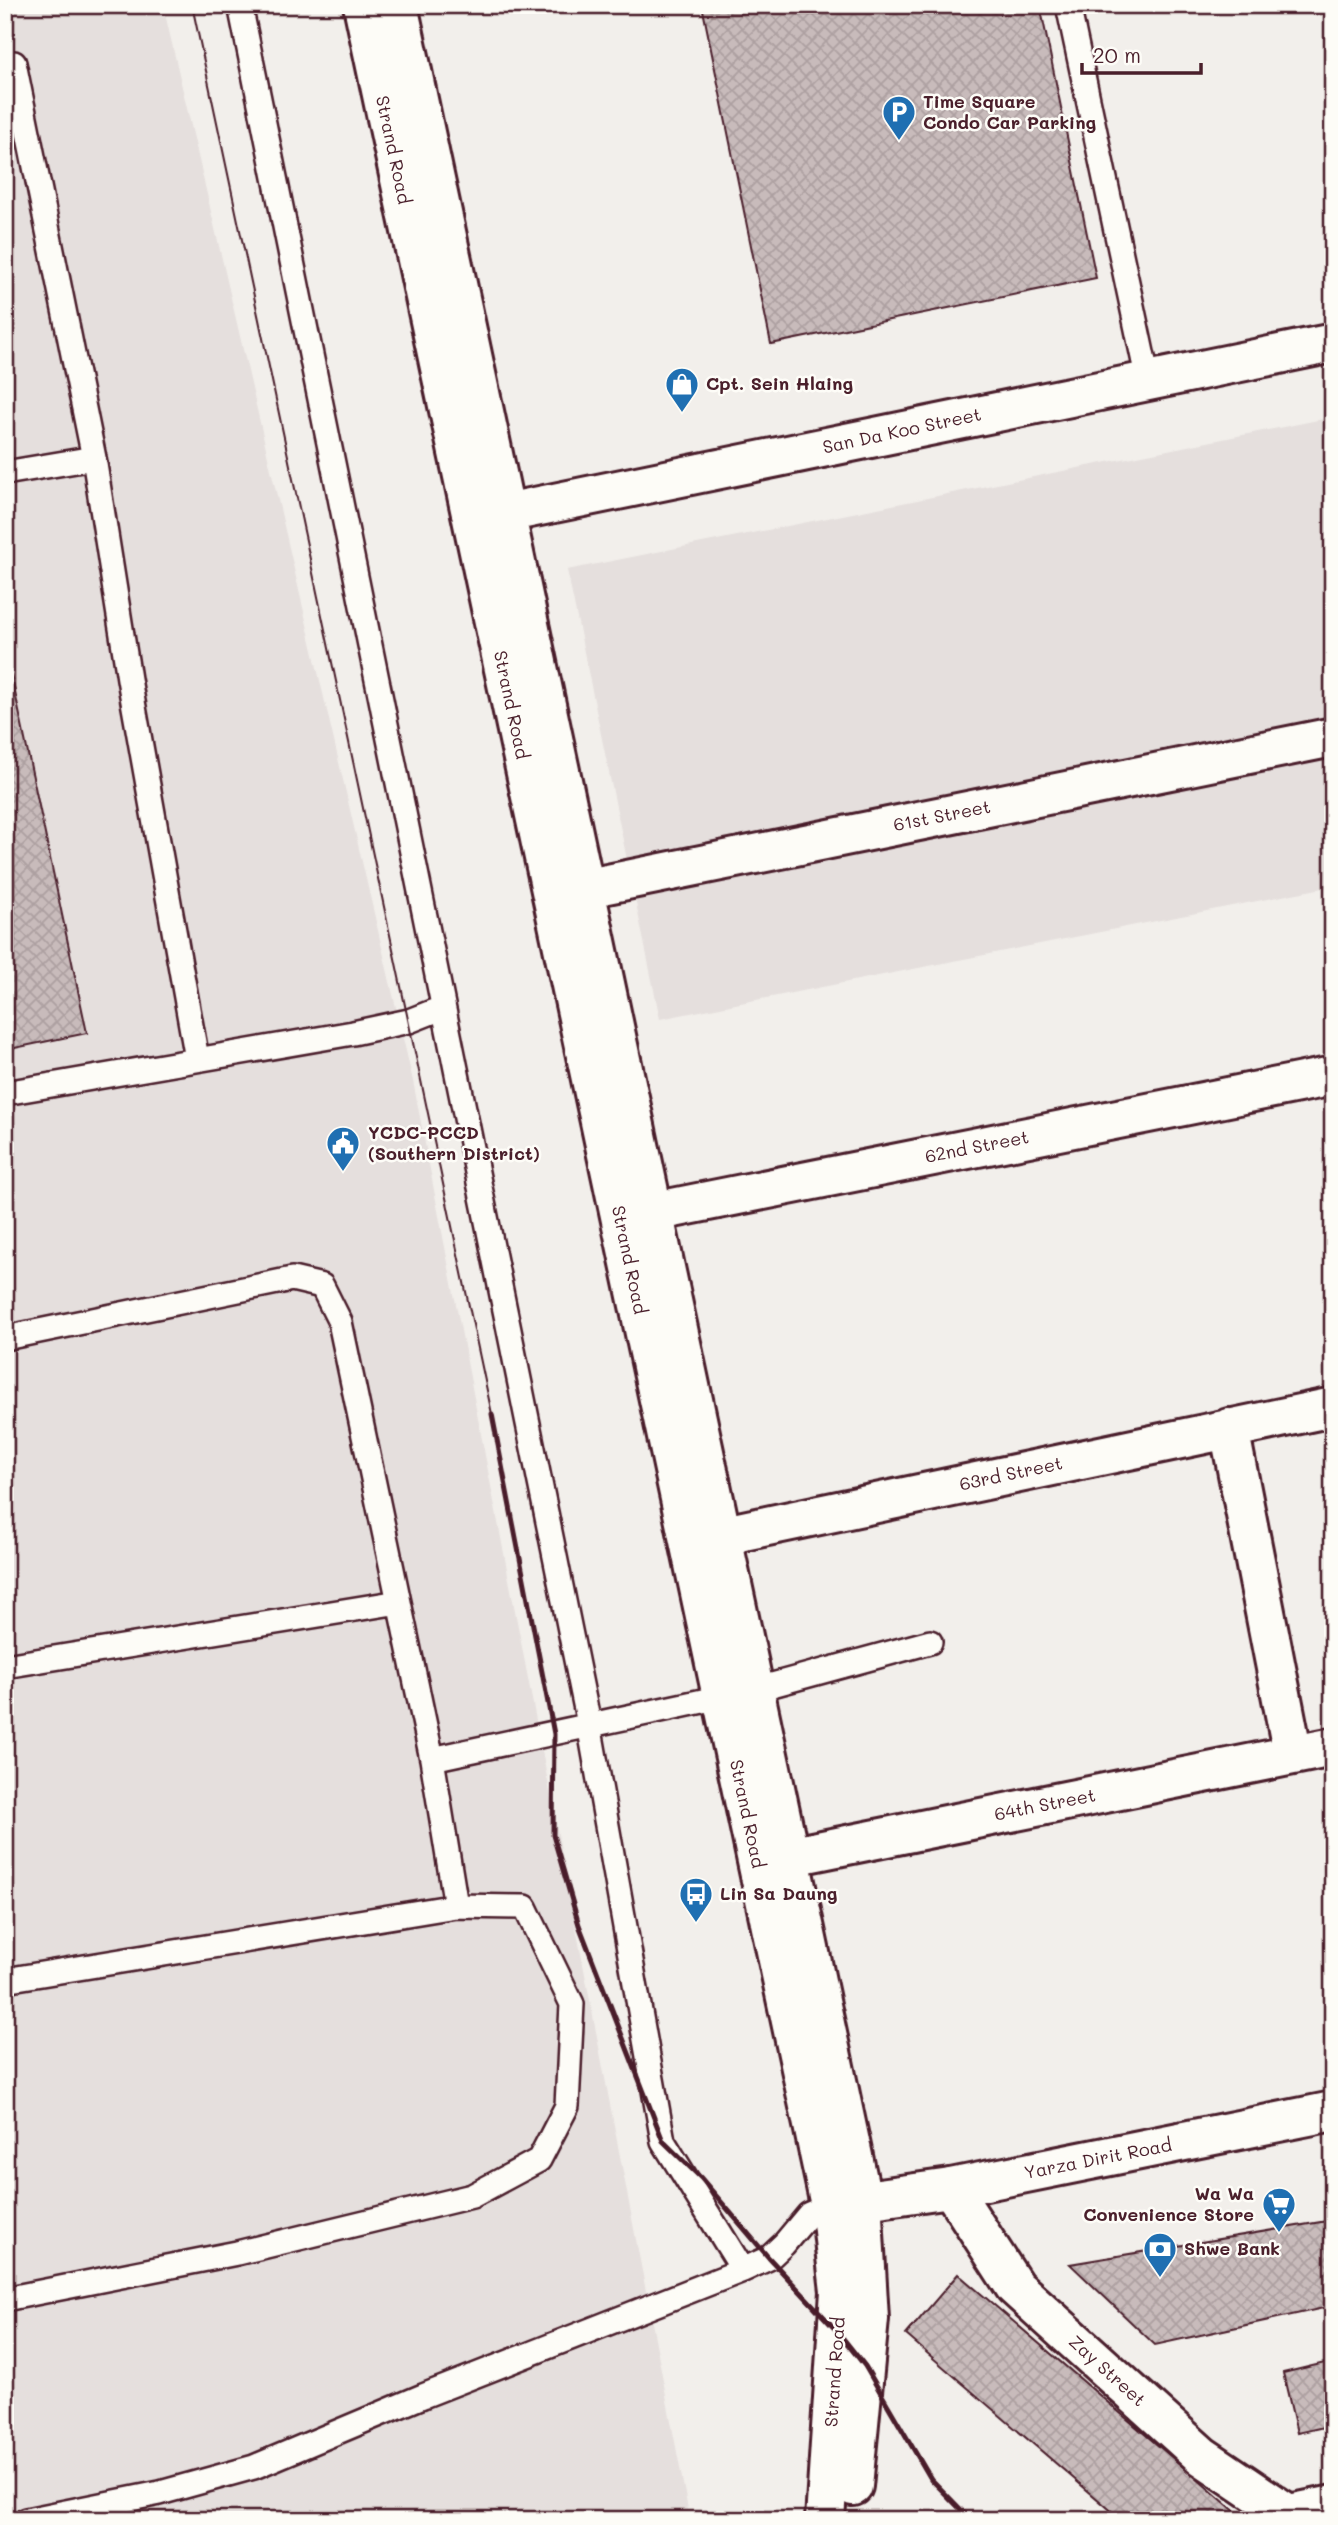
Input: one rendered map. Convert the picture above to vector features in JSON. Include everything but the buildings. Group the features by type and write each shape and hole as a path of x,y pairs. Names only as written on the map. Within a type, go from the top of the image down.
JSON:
{"street":[{"name":"Strand Road","path":"363,5 489,516"},
{"name":"Strand Road","path":"398,5 489,516 869,2319 850,2520"},
{"name":"San Da Koo Street","path":"489,516 1333,343"},
{"name":"61st Street","path":"568,892 1333,737"},
{"name":"62nd Street","path":"637,1215 1333,1076"},
{"name":"63rd Street","path":"705,1539 1333,1407"},
{"path":"1229,1428 1293,1755"},
{"name":"64th Street","path":"773,1860 1333,1747"},
{"name":"Yarza Dirit Road","path":"846,2202 951,2188 1333,2111"},
{"name":"Zay Street","path":"951,2188 1015,2287 1202,2456 1293,2517"},
{"name":"Strand Road","path":"825,2520 846,2202"},
{"path":"1293,2517 1333,2505"}],"lane":[{"path":"240,5 589,1724 663,2141 743,2270"},
{"path":"1068,5 1148,381"},
{"path":"14,62 94,458 132,693 197,1059"},
{"path":"5,473 94,458"},
{"path":"5,1093 353,1033 409,1021 442,1009"},
{"path":"5,1338 292,1279 322,1286 340,1322 432,1759 456,1906"},
{"path":"5,1666 399,1602"},
{"path":"432,1759 738,1693 930,1642"},
{"path":"5,1980 456,1906 525,1907 572,2004 567,2106 539,2160 472,2196 237,2253 5,2300"},
{"path":"26,2520 160,2493 254,2467 423,2396 743,2270 769,2258 808,2214 846,2202"}],"shaded area":[{"path":"5,5 163,5 413,1081 690,2520 5,2520"},
{"path":"1333,417 1333,886 660,1019 567,570"}],"tram line":[{"path":"192,5 492,1414"}],"railway":[{"path":"492,1414 554,1734 553,1835 579,1925 663,2141 701,2178 769,2258 838,2332 865,2366 931,2479 971,2520"}],"place":[{"name":"Time Square Condo Car Parking","path":"899,142"},
{"name":"Cpt. Sein Hlaing","path":"682,414"},
{"name":"YCDC-PCCD (Southern District)","path":"343,1173"},
{"name":"Lin Sa Daung","path":"696,1924"},
{"name":"Wa Wa Convenience Store","path":"1279,2234"},
{"name":"Shwe Bank","path":"1160,2279"}]}
